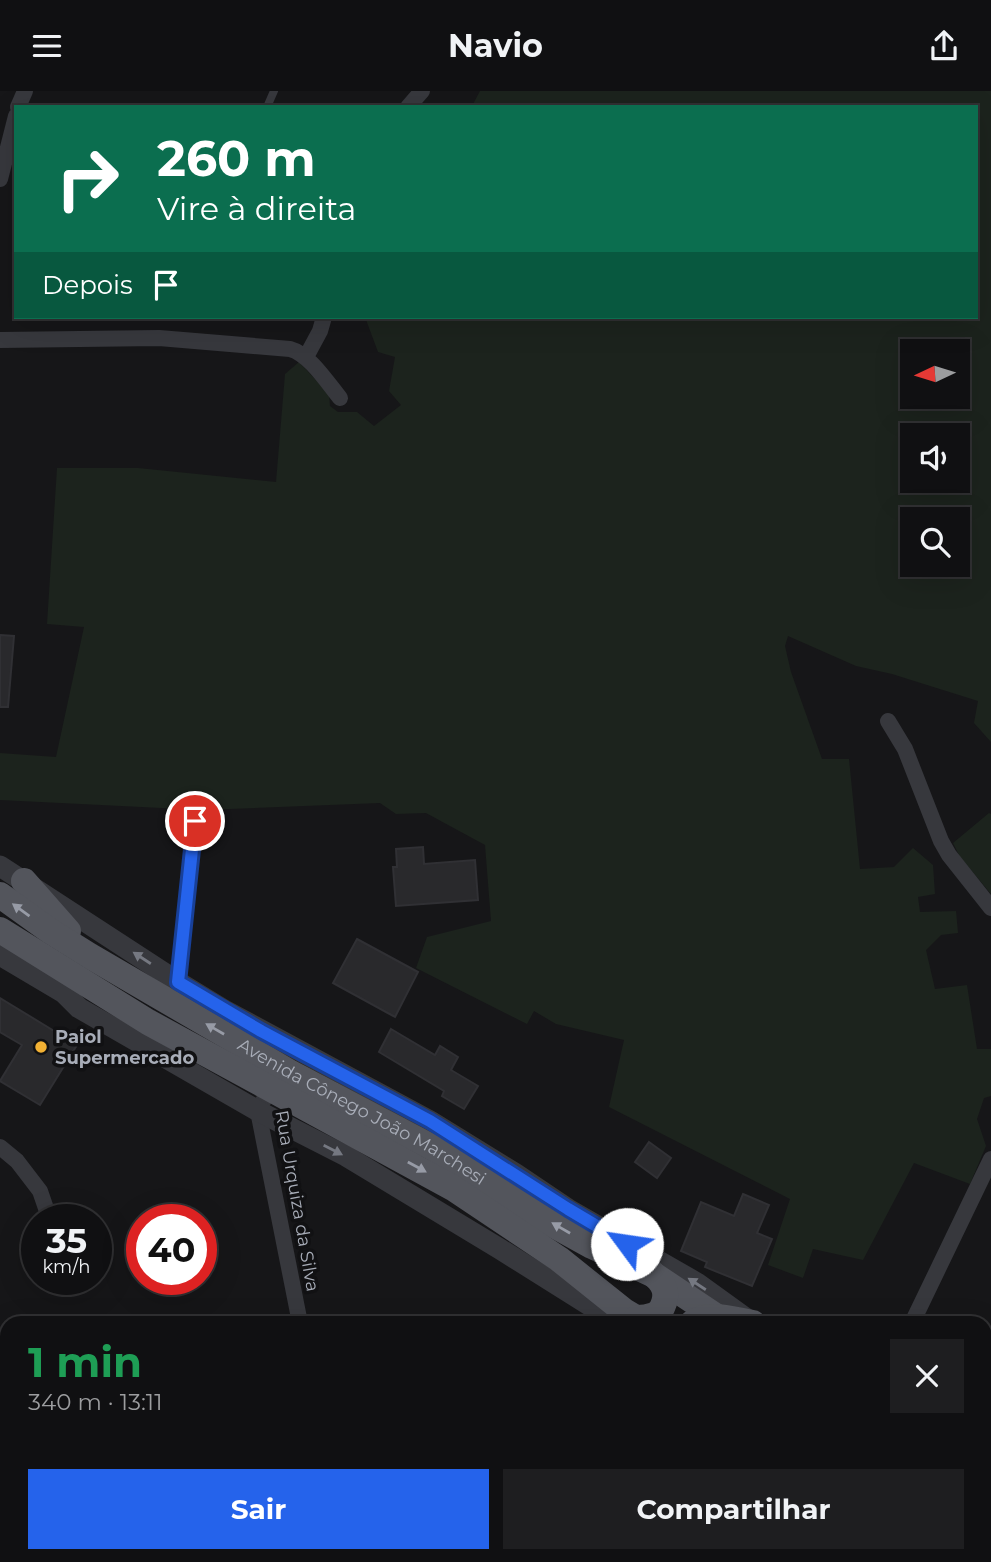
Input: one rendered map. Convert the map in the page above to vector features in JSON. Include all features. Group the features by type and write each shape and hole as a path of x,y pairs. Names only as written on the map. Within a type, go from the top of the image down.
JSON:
{"main road":[{"path":"24,881 76,975"},
{"name":"Avenida Cônego João Marchesi","path":"0,895 50,931 76,975 289,1072 369,1103 433,1148 552,1224 654,1275 716,1316"},
{"name":"Avenida Cônego João Marchesi","path":"0,930 76,975 264,1100 453,1188 559,1259 628,1316"},
{"path":"627,1244 664,1287 666,1295 663,1305 659,1312 652,1316"}],"street":[{"path":"410,105 422,91"},
{"path":"0,179 14,124"},
{"path":"306,357 323,319"},
{"path":"0,341 159,338 290,349 306,357 340,398"},
{"path":"888,721 905,749 945,848 991,908"},
{"name":"Avenida Cônego João Marchesi","path":"0,866 369,1103 430,1121 568,1209 697,1283 743,1316"},
{"name":"Avenida Cônego João Marchesi","path":"0,955 76,975"},
{"name":"Rua Urquiza da Silva","path":"264,1100 299,1316"},
{"path":"0,1147 16,1161 40,1191 44,1204"},
{"path":"915,1316 991,1159"}],"lane":[{"path":"178,982 195,821"}],"shaded area":[{"path":"480,91 991,91 991,742 974,723 978,701 892,674 856,666 788,636 785,646 791,672 822,759 849,759 860,869 894,867 913,848 933,865 935,894 918,897 920,912 956,911 958,933 941,935 926,950 935,989 967,985 977,1049 991,1049 991,1096 984,1098 977,1119 986,1146 970,1184 914,1163 863,1260 813,1249 803,1278 768,1265 790,1199 609,1107 624,1040 556,1024 534,1011 527,1024 416,968 427,937 491,921 485,845 426,813 396,814 380,803 202,810 0,800 0,753 56,757 84,627 47,624 57,468 138,468 276,482 285,374 299,362 329,394 330,406 338,412 357,412 374,426 401,405 389,391 395,357 378,352 366,319 978,319 978,105 473,105"},
{"path":"989,813 991,894 960,857 953,843"}],"building":[{"path":"0,635 14,636 8,707 0,707"},
{"path":"423,847 424,864 475,860 478,900 396,906 393,867 397,867 396,849"},
{"path":"357,939 418,972 395,1017 333,983"},
{"path":"0,998 77,1045 40,1105 0,1081 22,1045 0,1032"},
{"path":"391,1029 435,1055 440,1046 458,1057 451,1070 478,1086 464,1109 442,1096 444,1091 379,1052"},
{"path":"649,1142 671,1158 657,1178 635,1162"},
{"path":"743,1194 769,1205 757,1233 772,1239 752,1286 705,1267 707,1262 681,1251 701,1202 734,1216"}],"place":[{"name":"Paiol Supermercado","path":"41,1047"}],"route":[{"path":"195,821 178,982 261,1031 430,1121 627,1244"}]}
